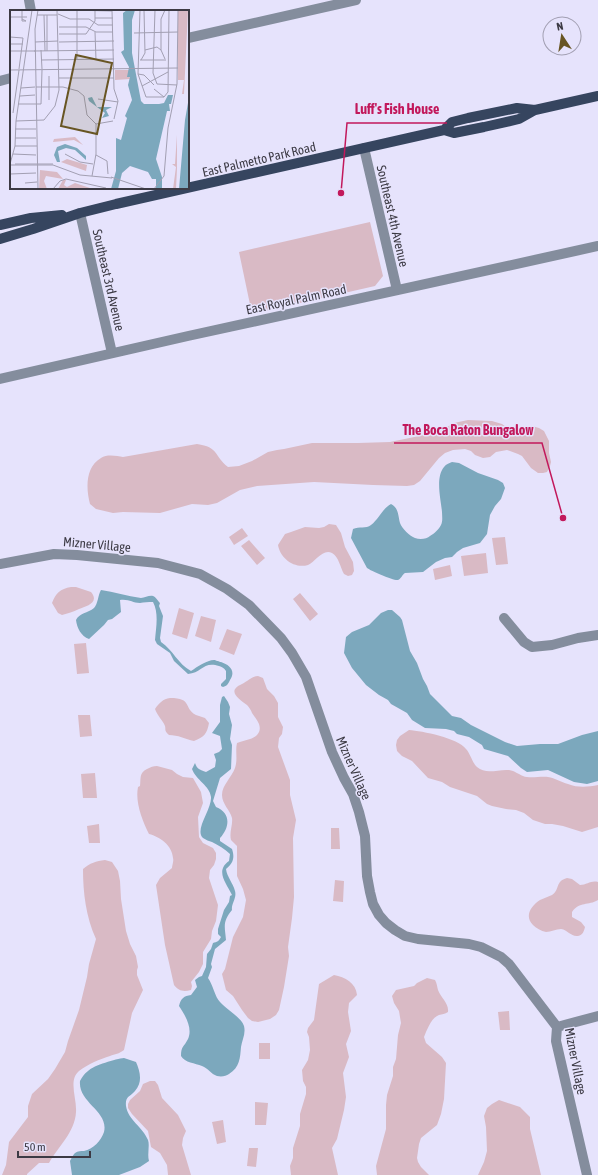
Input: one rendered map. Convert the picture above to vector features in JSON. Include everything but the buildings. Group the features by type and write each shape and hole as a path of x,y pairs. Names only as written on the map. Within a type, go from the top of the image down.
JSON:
{"main road":[{"name":"East Palmetto Park Road","path":"189,188 444,130 454,133 484,127 519,119 535,110 598,96"},
{"name":"East Palmetto Park Road","path":"0,239 80,213 185,189"},
{"name":"East Palmetto Park Road","path":"0,225 31,218 80,213"}],"street":[{"path":"29,0 31,10"},
{"path":"189,38 331,3 356,0"},
{"path":"0,81 10,78"},
{"name":"Southeast 4th Avenue","path":"364,148 397,290"},
{"name":"Southeast 3rd Avenue","path":"80,213 112,353"},
{"name":"East Royal Palm Road","path":"0,379 598,246"},
{"name":"Mizner Village","path":"0,564 54,554 77,555 158,563 200,574 227,589 249,605 281,638 306,677 332,752 353,794 365,836 367,876 370,892 373,904 379,915 390,927 405,936 418,939 469,944 481,947 501,957 509,964 557,1027 556,1041 587,1175"},
{"path":"504,618 524,642 532,647 552,645 578,638 598,635"},
{"path":"557,1027 598,1016"}],"shaded area":[{"path":"370,222 383,276 375,286 252,314 239,252"},
{"path":"468,420 492,421 502,424 509,429 532,426 544,431 549,441 551,462 547,472 538,473 531,468 522,456 507,450 496,452 490,457 483,458 465,449 453,450 445,453 420,481 414,485 373,485 314,482 257,486 240,490 217,503 208,505 192,504 160,513 113,513 96,509 90,504 88,492 89,473 96,462 106,456 123,457 197,444 209,447 216,452 228,467 239,466 268,452 277,450 312,443 390,442 424,435 454,423"},
{"path":"329,524 336,525 341,533 345,547 353,562 354,571 352,575 348,576 344,574 339,562 332,553 325,552 308,565 303,566 293,564 288,561 279,550 278,545 285,534 305,527 319,528"},
{"path":"242,528 248,536 234,545 229,537"},
{"path":"505,537 508,564 496,565 492,538"},
{"path":"249,540 265,558 257,565 241,546"},
{"path":"486,553 488,573 464,576 461,556"},
{"path":"450,565 452,576 435,580 433,569"},
{"path":"71,587 76,587 91,592 94,599 91,604 62,615 58,613 52,603 59,592"},
{"path":"300,593 318,614 310,621 293,599"},
{"path":"179,608 194,613 187,639 172,634"},
{"path":"201,616 216,620 211,642 195,636"},
{"path":"227,629 242,634 234,655 219,649"},
{"path":"86,643 89,673 77,674 74,644"},
{"path":"258,676 263,678 267,689 278,703 278,717 283,727 282,734 279,738 278,747 290,780 290,795 296,820 293,838 294,897 288,947 289,956 284,987 279,1010 276,1015 270,1019 258,1022 252,1021 248,1018 233,996 226,990 222,974 225,969 233,937 243,917 246,900 237,876 237,846 231,840 232,818 223,801 222,791 235,768 237,743 255,737 260,729 259,723 250,709 234,692 237,687"},
{"path":"170,698 182,700 187,704 192,712 205,718 209,723 203,736 194,741 169,735 166,732 165,726 155,709 165,699"},
{"path":"78,715 90,715 92,736 80,737"},
{"path":"409,730 448,738 462,745 469,753 476,766 484,771 509,770 526,777 548,777 579,787 598,785 598,827 582,832 563,826 545,824 533,820 524,813 516,810 492,806 477,796 428,778 412,761 402,756 397,751 397,740"},
{"path":"157,766 172,770 183,777 193,778 201,792 203,803 198,817 199,837 203,843 213,848 216,853 216,859 210,870 209,878 218,905 216,921 211,939 203,952 203,964 191,982 191,990 188,991 179,990 174,985 165,945 156,885 160,878 172,868 172,853 165,842 149,834 137,799 138,787 140,786 142,774 147,769"},
{"path":"95,773 97,798 83,798 81,774"},
{"path":"99,824 100,843 89,843 87,826"},
{"path":"331,828 339,828 340,849 331,849"},
{"path":"105,860 112,862 118,871 126,931 136,956 138,967 137,975 143,990 132,1013 124,1050 90,1064 79,1071 76,1075 73,1084 76,1112 73,1126 49,1163 39,1163 27,1175 2,1175 6,1165 9,1142 28,1117 28,1106 32,1094 48,1079 65,1052 79,1010 96,939 86,905 83,869 88,865"},
{"path":"563,879 572,879 580,885 598,882 598,900 578,906 572,912 572,917 581,922 585,927 582,934 578,936 561,929 548,932 542,931 530,922 529,918 531,908 540,900 552,895 556,891 559,883"},
{"path":"335,880 344,881 343,902 333,901"},
{"path":"334,975 349,981 355,987 357,995 349,1003 348,1012 351,1031 346,1044 349,1057 343,1073 346,1097 337,1139 332,1148 338,1175 291,1175 290,1166 293,1158 293,1148 300,1126 300,1114 306,1094 302,1070 308,1060 310,1050 307,1032 314,1020 319,984"},
{"path":"427,978 435,980 439,993 448,1009 448,1012 439,1015 434,1019 424,1037 426,1043 442,1057 446,1063 444,1099 441,1114 437,1125 421,1138 419,1144 417,1158 418,1162 429,1175 377,1175 376,1166 386,1129 387,1095 393,1076 393,1067 396,1059 398,1035 401,1023 399,1011 392,996 396,990 414,986"},
{"path":"509,1011 510,1030 500,1030 498,1012"},
{"path":"259,1043 270,1043 270,1059 259,1059"},
{"path":"150,1081 155,1081 158,1085 162,1098 178,1115 186,1131 182,1145 191,1175 168,1175 167,1165 160,1153 151,1147 148,1131 128,1108 130,1100 140,1091 143,1084"},
{"path":"499,1100 520,1107 530,1117 530,1129 541,1175 478,1175 487,1151 484,1116 487,1108"},
{"path":"255,1102 268,1103 266,1125 255,1125"},
{"path":"223,1120 226,1142 217,1144 212,1122"},
{"path":"249,1148 258,1148 256,1167 247,1166"}],"water":[{"path":"452,462 459,463 478,473 498,480 503,483 505,488 501,499 490,515 487,534 480,543 463,548 452,557 436,562 423,572 405,573 398,580 367,568 351,538 353,529 371,525 391,504 397,510 400,523 404,530 415,538 419,539 429,537 435,533 442,522 439,489 441,472 447,464"},
{"path":"101,590 141,598 152,596 155,597 160,603 159,606 163,616 160,638 161,642 186,668 191,671 211,660 227,665 232,671 232,677 228,684 224,687 221,686 226,679 226,671 222,667 209,665 196,672 188,674 174,661 170,653 157,644 155,640 157,616 153,602 140,603 120,600 121,612 112,619 108,620 89,639 84,636 78,629 76,620 79,616 94,608"},
{"path":"392,610 402,620 410,651 417,663 430,694 452,716 461,718 471,725 505,742 517,746 558,744 598,731 598,781 587,784 574,782 548,770 527,772 508,756 484,749 482,745 469,737 446,729 425,728 412,720 407,713 391,704 388,700 366,685 352,668 344,653 346,637 352,632 369,625 381,613"},
{"path":"224,696 230,707 229,714 232,725 230,739 232,745 231,769 220,778 213,801 216,807 224,813 227,821 226,829 220,838 220,841 232,849 233,860 226,869 234,888 235,899 232,905 232,910 225,921 226,940 215,949 211,964 212,967 208,978 218,1000 240,1020 244,1026 245,1032 241,1047 240,1059 237,1065 229,1074 225,1076 217,1076 204,1067 188,1061 181,1056 182,1048 188,1039 190,1030 186,1017 179,1006 183,998 191,995 197,987 195,980 202,976 206,967 207,954 213,943 218,941 221,937 218,934 218,929 224,910 229,902 230,896 232,895 222,873 225,865 229,861 230,854 226,850 203,838 201,834 202,825 211,802 211,797 208,790 192,769 195,763 199,769 206,772 215,767 216,760 214,754 222,749 220,736 212,733 220,722 220,705 222,697"},
{"path":"124,1058 136,1062 139,1069 140,1080 138,1088 127,1098 126,1106 127,1111 146,1135 149,1145 149,1161 140,1167 119,1175 72,1175 70,1161 75,1153 87,1150 96,1144 104,1132 102,1118 84,1095 81,1089 80,1081 85,1073 91,1069 111,1061"}],"place":[{"name":"Luff's Fish House","path":"341,193"},
{"name":"The Boca Raton Bungalow","path":"563,518"}]}
